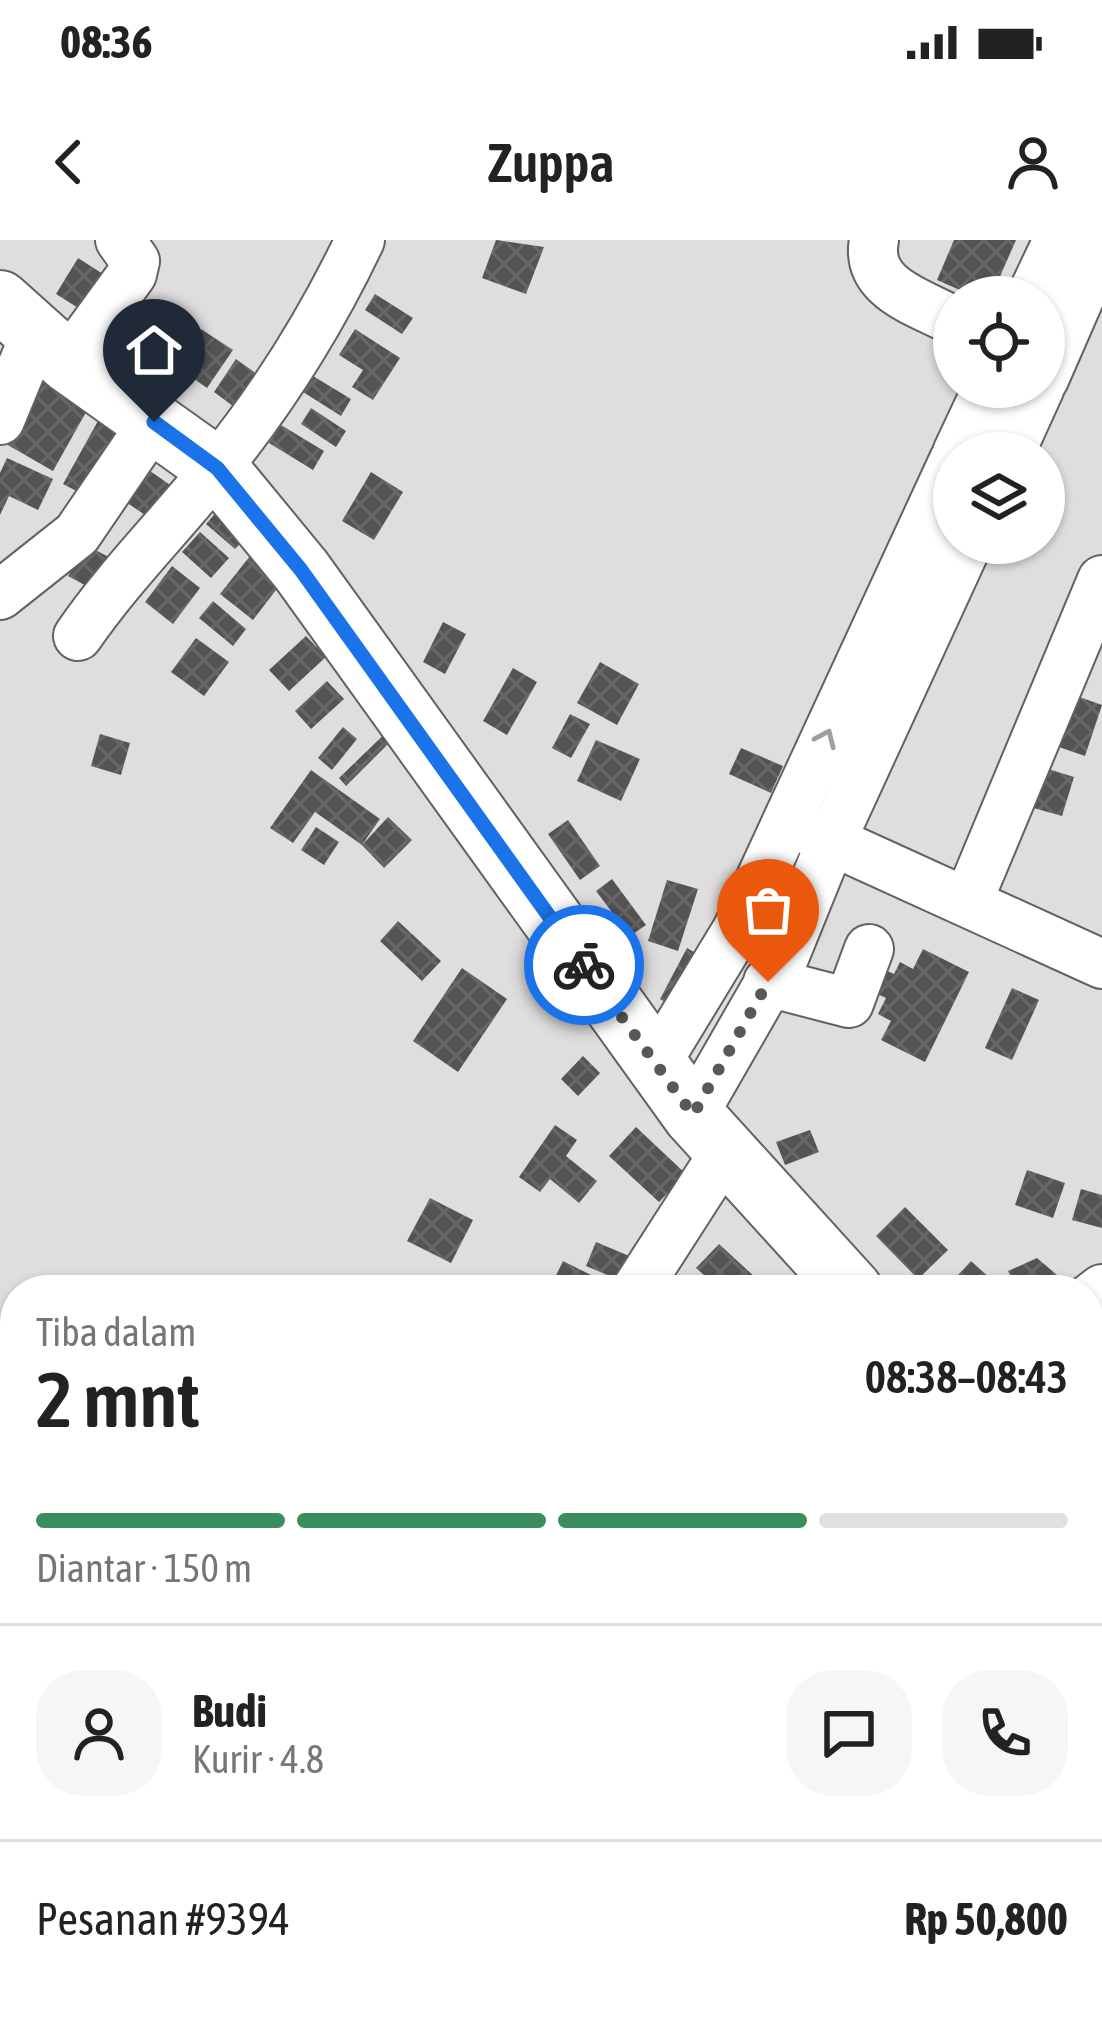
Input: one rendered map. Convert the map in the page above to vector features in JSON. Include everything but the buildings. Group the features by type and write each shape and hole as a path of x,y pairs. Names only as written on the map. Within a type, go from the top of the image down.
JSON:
{"main road":[{"path":"34,332 217,468 301,570 709,1134 837,1275"}],"street":[{"path":"0,420 34,332 128,283 135,261 120,240"},
{"path":"78,636 115,583 217,468 264,406 335,293 360,240"},
{"path":"874,240 870,262 879,279 933,309"},
{"path":"1041,276 1058,240"},
{"path":"1065,328 1102,246"},
{"path":"0,595 77,534 154,422"},
{"path":"643,1275 709,1134 768,982 785,955 810,830 933,515"},
{"path":"656,1065 737,930 810,830 956,564"},
{"path":"968,901 1102,580"},
{"path":"810,830 968,901 1026,933 1101,960"},
{"path":"768,982 848,1003 869,949"}],"way so far":[{"path":"584,965 693,1115 768,982"}],"route":[{"path":"154,422 217,468 301,570 584,965"}]}
